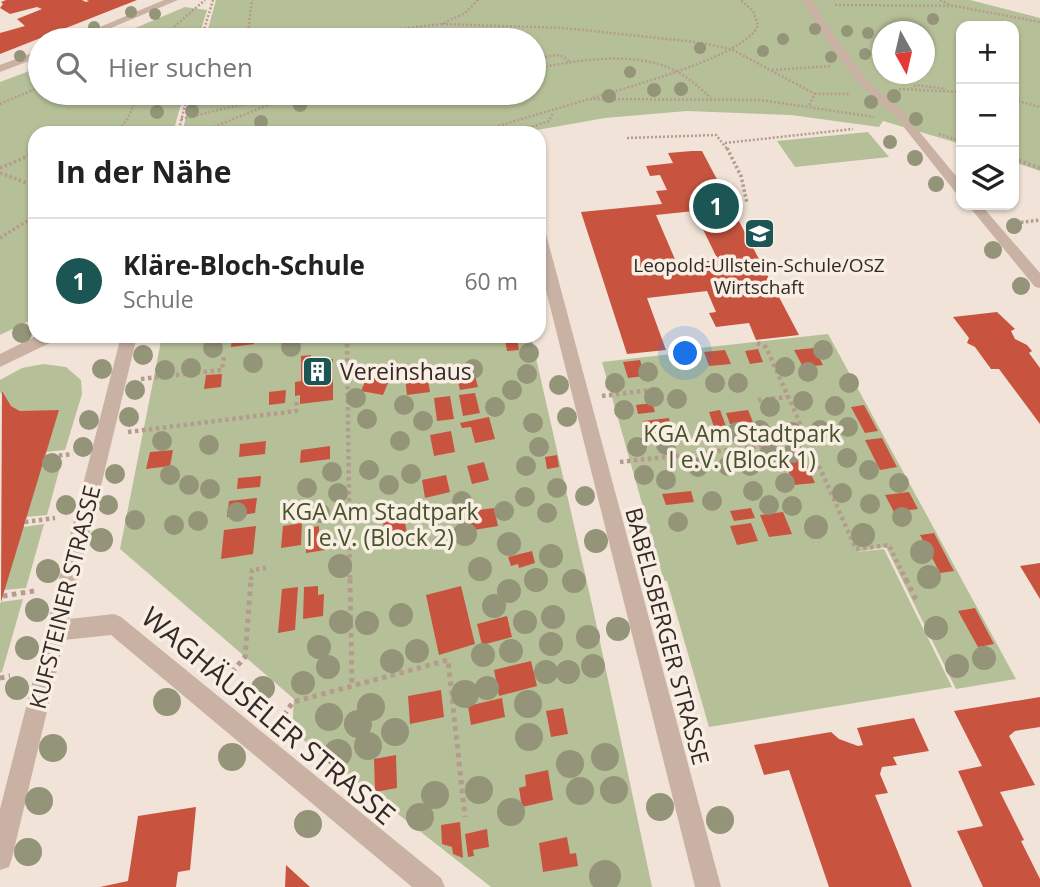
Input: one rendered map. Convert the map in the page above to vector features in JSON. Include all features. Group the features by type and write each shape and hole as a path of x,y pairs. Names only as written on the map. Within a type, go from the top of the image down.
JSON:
{"street":[{"path":"104,28 173,0"},
{"path":"807,0 862,81 894,109 956,184"},
{"path":"0,69 28,58"},
{"path":"978,210 1040,283"},
{"name":"BABELSBERGER STRASSE","path":"546,261 708,887"},
{"path":"0,361 36,343"},
{"name":"KUFSTEINER STRASSE","path":"0,858 127,343"},
{"name":"WAGHÄUSELER STRASSE","path":"56,631 114,625 432,887"}],"path":[{"path":"173,28 205,0"},
{"path":"204,28 212,0"},
{"path":"248,28 252,0"},
{"path":"442,24 465,13 478,0"},
{"path":"500,126 675,71 731,50 750,37 758,23 755,12 740,0"},
{"path":"940,0 954,6"},
{"path":"835,5 954,6 1040,22"},
{"path":"408,28 442,24 527,28"},
{"path":"546,29 613,32 696,42 731,50 815,94 856,93"},
{"path":"546,56 552,54 566,57 570,63"},
{"path":"546,66 635,61 658,65 675,71 711,98"},
{"path":"772,70 834,65"},
{"path":"898,89 956,92"},
{"path":"0,104 28,91"},
{"path":"809,105 815,94"},
{"path":"589,99 621,102 711,98 761,100 809,105 875,117"},
{"path":"1019,101 1040,107"},
{"path":"121,126 132,105"},
{"path":"180,126 185,105"},
{"path":"181,119 240,105"},
{"path":"216,126 268,105"},
{"path":"534,126 549,121 553,111"},
{"path":"725,143 853,129"},
{"path":"938,134 956,139"},
{"path":"627,138 716,135 725,143 737,169 747,203"},
{"path":"0,170 28,156"},
{"path":"1019,161 1040,167"},
{"path":"0,170 28,183"},
{"path":"0,238 28,220"},
{"path":"1016,223 1040,220"},
{"path":"348,343 352,686"},
{"path":"757,343 766,347 856,549 889,545 917,602"},
{"path":"140,379 222,370 224,357"},
{"path":"601,396 659,389"},
{"path":"758,400 788,397"},
{"path":"128,432 296,411 297,398"},
{"path":"619,462 808,441"},
{"path":"45,457 73,454"},
{"path":"25,522 55,519"},
{"path":"232,672 245,657 252,570 266,568"},
{"path":"3,596 34,592"},
{"path":"284,715 293,702 447,660 465,817"},
{"path":"0,678 10,676"}],"green space":[{"path":"216,0 970,0 1040,18 1040,171 1019,164 1019,21 956,21 956,143 883,121 879,127 791,115 687,111 605,118 546,128 546,126 184,126 189,105 546,105 546,28 208,28"},
{"path":"185,7 207,10 202,28 135,28"},
{"path":"28,72 28,105 181,105 175,126 28,126 28,321 0,335 0,82"},
{"path":"868,132 889,157 795,167 777,141"},
{"name":"KGA Am Stadtpark I e.V. (Block 1)","path":"828,334 1016,679 956,689 886,547 854,552 884,549 952,687 709,727 667,581 664,581 602,362 672,354 672,351"},
{"name":"KGA Am Stadtpark I e.V. (Block 2)","path":"161,343 533,343 652,887 491,887 292,731 294,699 120,549"},
{"path":"43,364 66,367 81,380 82,394 65,450 46,452 20,411 11,406 0,392 0,380 22,368"},
{"path":"62,460 47,515 26,517 43,462"},
{"path":"44,524 26,588 4,590 23,527"},
{"path":"23,599 2,672 0,673 0,604"}],"building":[{"path":"137,0 66,28 28,28 28,43 0,54 0,33 25,26 17,19 42,9 37,7 10,14 0,8 3,4 1,2"},
{"path":"702,151 799,335 756,340 749,323 716,327 709,313 716,312 707,291 647,298 666,350 627,354 581,212 662,204 656,191 667,190 660,175 650,176 646,166 673,163 668,153","holes":["694,211 718,260 677,264 656,215"]},
{"path":"997,312 1015,329 1011,331 1015,339 1032,351 1029,353 1040,368 1040,424 999,369 991,369 975,347 967,343 969,338 953,317"},
{"path":"231,343 254,343 254,344 231,347"},
{"path":"506,343 518,343 519,350 507,351"},
{"path":"814,348 823,365 803,367 794,350"},
{"path":"758,349 763,362 750,364 745,351"},
{"path":"725,350 731,364 709,366 704,352"},
{"name":"Vereinshaus","path":"311,355 310,362 333,359 333,400 300,404 300,395 295,396 295,382 301,381 301,356"},
{"path":"640,360 645,376 628,378 623,362"},
{"path":"474,372 478,387 460,390 456,374"},
{"path":"222,374 221,387 204,389 206,375"},
{"path":"427,375 430,392 407,395 405,378"},
{"path":"367,377 385,379 383,383 388,383 383,395 361,391"},
{"path":"286,390 285,403 269,405 269,392"},
{"path":"2,391 11,406 20,411 59,410 1,602"},
{"path":"475,393 480,413 463,416 459,395"},
{"path":"450,396 454,419 437,421 434,398"},
{"path":"652,403 655,412 638,414 636,405"},
{"path":"864,405 878,431 865,433 851,407"},
{"path":"720,410 727,429 715,430 709,412"},
{"path":"748,410 753,422 730,424 726,413"},
{"path":"489,417 495,439 475,443 471,427 462,428 460,423"},
{"path":"669,418 671,433 647,435 643,421"},
{"path":"451,431 455,452 434,456 430,435"},
{"path":"882,438 897,467 880,470 865,440"},
{"path":"266,441 265,454 239,457 240,444"},
{"path":"330,446 330,459 300,463 301,450"},
{"path":"173,450 170,466 146,469 150,452"},
{"path":"557,455 559,467 547,469 545,457"},
{"path":"804,458 815,483 794,485 784,460"},
{"path":"484,462 489,480 472,484 467,466"},
{"path":"446,475 450,492 425,498 422,480"},
{"path":"261,476 260,487 237,489 238,478"},
{"path":"691,491 694,502 666,505 662,494"},
{"path":"909,492 918,509 894,512 885,495"},
{"path":"257,498 255,513 242,515 243,506 233,508 232,516 227,517 229,501"},
{"path":"494,508 498,526 468,531 465,512"},
{"path":"751,508 755,518 734,521 730,511"},
{"path":"783,512 792,534 769,537 760,515"},
{"path":"404,517 408,539 387,544 383,522"},
{"path":"302,523 301,545 281,548 283,526"},
{"path":"751,523 758,541 737,545 730,526"},
{"path":"256,526 253,554 221,559 224,530"},
{"path":"319,526 319,533 325,532 325,550 306,553 306,528"},
{"path":"934,533 954,571 940,573 920,535"},
{"path":"532,551 535,563 519,568 518,564 511,566 508,557"},
{"path":"1040,563 1040,599 1020,566"},
{"path":"318,586 318,595 324,594 323,616 303,619 304,587"},
{"path":"461,586 475,644 439,655 426,595"},
{"path":"298,587 295,630 278,633 282,589"},
{"path":"975,608 994,644 978,647 958,611"},
{"path":"507,616 512,637 482,645 477,624"},
{"path":"531,661 537,686 499,696 494,670"},
{"path":"441,690 444,717 410,724 408,696"},
{"path":"1040,697 1040,727 1015,731 1009,736 1035,785 1000,792 1024,840 1021,841 1040,879 1040,887 983,887 957,831 983,826 958,771 982,766 954,711"},
{"path":"502,698 505,717 471,725 468,706"},
{"path":"563,708 568,734 551,737 546,711"},
{"path":"914,718 929,751 893,757 897,765 882,767 880,774 888,793 875,795 912,887 829,887 789,770 764,775 754,745 831,732 839,739 858,746 863,745 857,728"},
{"path":"396,755 397,788 375,792 374,759"},
{"path":"548,770 553,800 522,807 519,788 526,786 525,775"},
{"path":"196,807 190,870 178,872 176,887 100,887 128,881 138,816"},
{"path":"460,822 463,858 453,854 452,847 442,844 441,825"},
{"path":"487,829 489,847 473,850 474,856 468,857 465,834"},
{"path":"567,837 570,854 576,853 578,866 543,872 539,843"},
{"path":"286,865 310,887 285,887"}],"place":[{"name":"Kläre-Bloch-Schule","path":"716,206"},
{"name":"Leopold-Ullstein-Schule/OSZ Wirtschaft","path":"759,234"},
{"name":"Vereinshaus","path":"317,371"}]}
